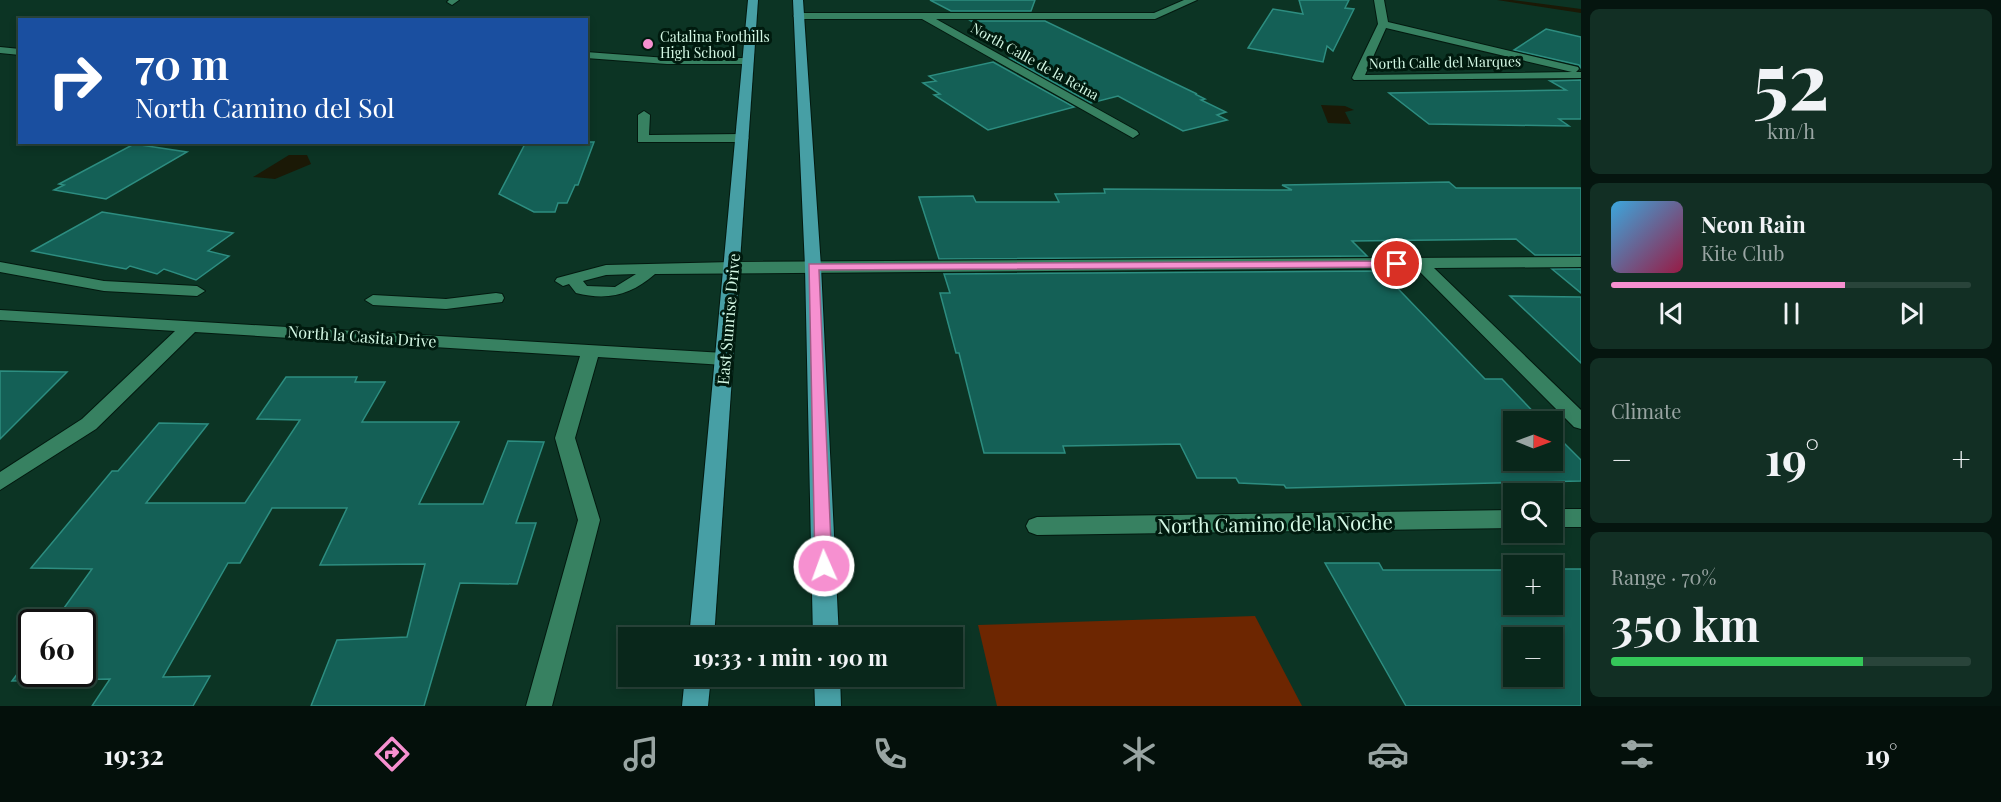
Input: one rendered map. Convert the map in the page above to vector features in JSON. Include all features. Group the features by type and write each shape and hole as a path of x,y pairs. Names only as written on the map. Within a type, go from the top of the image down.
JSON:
{"main road":[{"name":"East Sunrise Drive","path":"702,627 753,0"},
{"path":"798,0 813,267 826,627"},
{"path":"695,706 697,687"},
{"path":"828,687 828,706"}],"street":[{"name":"North Calle de la Reina","path":"798,16 1155,16 1192,0"},
{"path":"1379,0 1383,24 1581,71"},
{"name":"North Calle de la Reina","path":"923,15 1133,134"},
{"name":"North Calle del Marques","path":"1383,24 1358,78 1581,75"},
{"path":"0,50 18,52"},
{"path":"588,55 667,62 747,61"},
{"path":"644,115 642,139 743,138"},
{"path":"651,269 629,290 608,295 582,290 568,280 606,270 732,267 1581,262"},
{"path":"1421,264 1581,422"},
{"path":"0,267 104,286 197,291"},
{"path":"373,300 446,304 496,298"},
{"name":"North la Casita Drive","path":"0,315 724,359"},
{"path":"0,482 89,424 192,325"},
{"path":"539,706 588,520 565,438 591,351"},
{"path":"1563,518 1581,518"},
{"name":"North Camino de la Noche","path":"1037,526 1503,519"}],"shaded area":[{"path":"1321,105 1345,106 1354,110 1345,112 1351,124 1328,123"},
{"path":"289,155 307,155 311,164 275,179 253,177"},
{"path":"1255,616 1302,706 997,706 978,625"}],"building":[{"path":"930,0 1035,0 1031,11 951,11"},
{"path":"1299,0 1349,0 1345,8 1354,9 1333,51 1327,46 1323,62 1248,48 1273,9 1303,14"},
{"path":"971,21 1045,21 1197,94 1195,94 1205,99 1201,100 1226,112 1217,115 1227,120 1183,131 1118,96 1091,103 1010,58 1030,54"},
{"path":"1546,29 1581,37 1581,68 1579,65 1514,50"},
{"path":"993,62 1074,107 988,130 934,95 940,94 923,83 936,81 929,76"},
{"path":"1581,80 1581,119 1559,119 1569,126 1429,124 1389,93 1566,90 1550,81"},
{"path":"588,142 594,142 578,185 575,185 567,203 558,203 555,212 534,212 499,194 525,144 588,144"},
{"path":"134,144 187,152 106,199 54,190 64,185 59,184"},
{"path":"1449,182 1456,188 1581,188 1581,255 1535,255 1516,239 1352,241 1367,256 939,259 919,197 973,196 976,202 1059,202 1055,194 1105,193 1104,189 1292,190 1282,185"},
{"path":"102,212 233,233 208,251 229,256 196,280 164,269 157,274 130,266 126,269 32,251"},
{"path":"1552,269 1581,269 1581,293"},
{"path":"1381,271 1485,379 1502,379 1533,411 1503,411 1503,471 1563,471 1563,442 1581,460 1581,481 1286,488 1284,485 1239,483 1236,478 1197,478 1180,444 1063,446 1065,453 984,453 959,353 956,353 940,293 950,293 944,274"},
{"path":"1510,296 1581,297 1581,363"},
{"path":"0,371 67,372 0,439"},
{"path":"286,377 357,377 355,382 385,382 362,422 459,422 419,504 483,504 508,441 544,442 516,523 536,523 517,584 460,583 424,706 311,706 337,640 407,637 425,564 320,565 347,508 272,508 240,563 228,563 163,677 210,676 193,706 92,706 110,679 96,679 96,609 63,609 92,569 31,568 112,471 118,471 159,423 208,424 146,503 245,503 300,420 257,419"},
{"path":"1325,563 1379,563 1383,570 1503,570 1503,615 1563,615 1563,569 1581,569 1581,706 1406,706"},
{"path":"18,673 18,681 12,681"}],"waterway":[{"path":"1500,0 1581,11"}],"place":[{"name":"Catalina Foothills High School","path":"648,44"}],"route":[{"path":"824,566 813,267 1397,264"}]}
